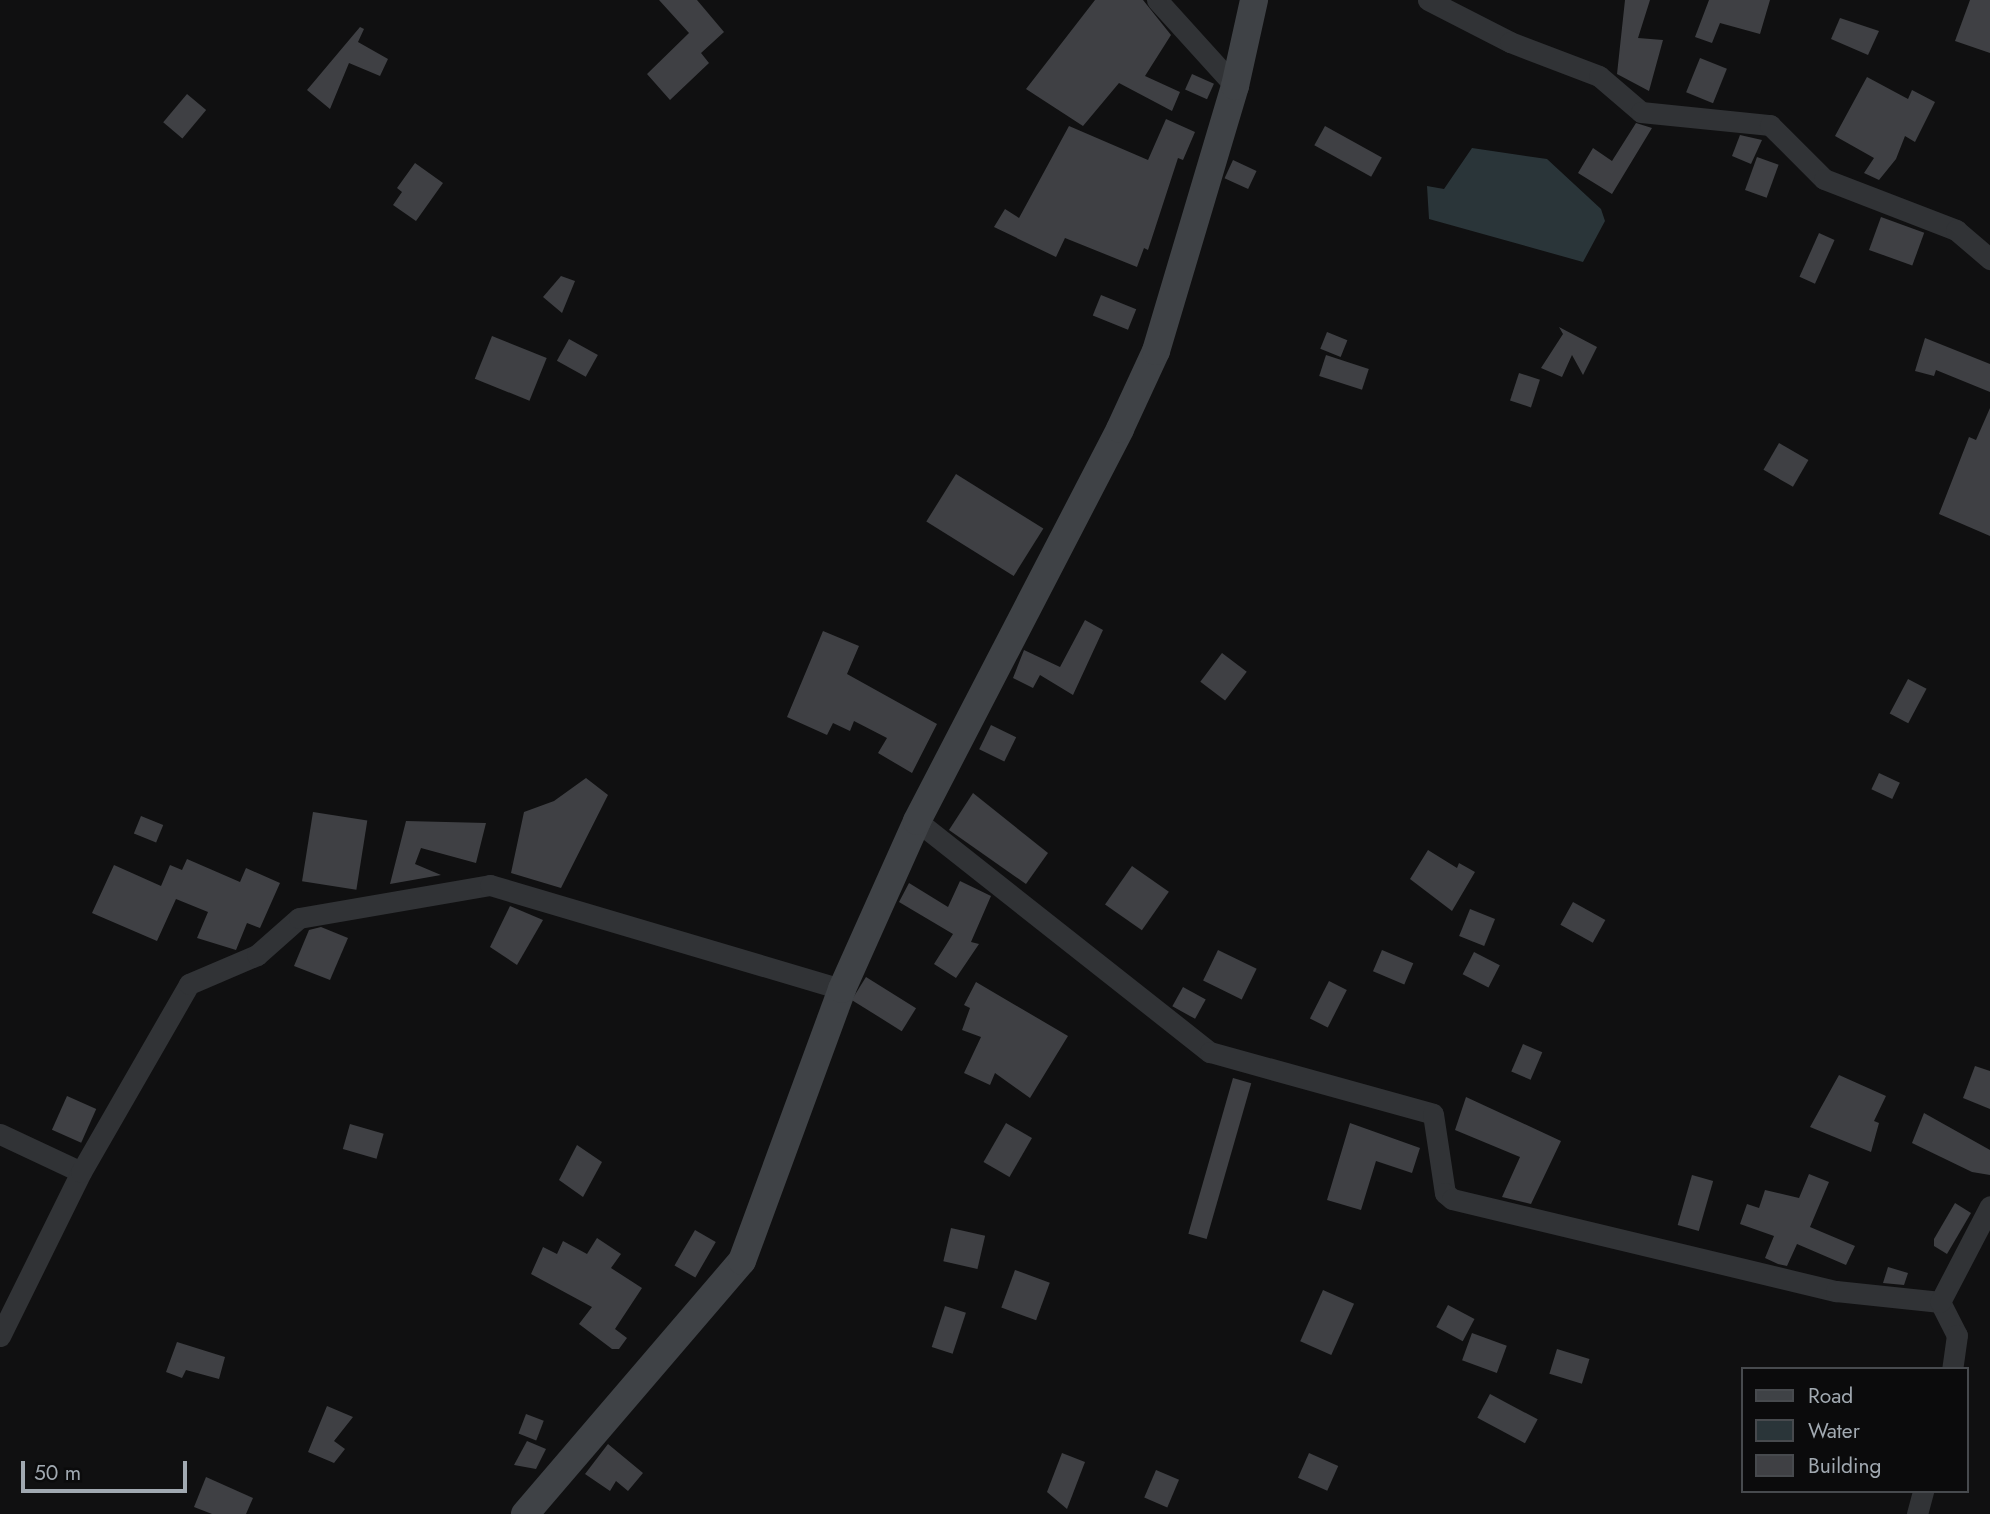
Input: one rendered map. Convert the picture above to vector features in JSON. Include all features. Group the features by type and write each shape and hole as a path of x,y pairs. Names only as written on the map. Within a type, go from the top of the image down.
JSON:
{"street":[{"path":"1157,0 1235,86"},
{"path":"525,1514 742,1261 842,989 917,821 1120,429 1156,351 1235,86 1254,0"},
{"path":"1428,0 1510,42 1599,76 1642,112 1770,125 1824,179 1956,230 1990,259"},
{"path":"917,821 1210,1052 1433,1114 1445,1194 1452,1199 1836,1291 1940,1302"},
{"path":"0,1336 81,1172 193,979 257,955 299,918 490,885 842,989"},
{"path":"0,1134 81,1172"},
{"path":"1940,1302 1990,1206"},
{"path":"1940,1302 1957,1335 1952,1367"},
{"path":"1917,1514 1922,1493"}],"water":[{"path":"1472,148 1547,159 1601,209 1605,221 1583,262 1429,219 1427,186 1444,189"}],"building":[{"path":"659,0 697,0 724,32 701,53 709,63 670,100 647,74 689,33"},
{"path":"1095,0 1143,0 1171,35 1145,76 1180,92 1172,111 1119,83 1083,126 1026,89"},
{"path":"1625,0 1650,0 1638,38 1663,40 1649,91 1617,74"},
{"path":"1709,0 1770,0 1760,34 1720,23 1712,43 1695,37"},
{"path":"1970,0 1990,0 1990,53 1955,41"},
{"path":"1840,18 1879,31 1868,55 1831,39"},
{"path":"360,27 364,29 358,42 388,59 380,76 349,63 330,109 307,90"},
{"path":"1700,58 1727,69 1713,103 1686,92"},
{"path":"1192,74 1214,84 1207,99 1185,90"},
{"path":"1867,77 1908,99 1912,90 1935,102 1915,142 1905,136 1896,159 1879,180 1864,173 1874,158 1835,136"},
{"path":"187,94 206,110 182,138 163,122"},
{"path":"1166,119 1195,132 1183,160 1178,158 1148,250 1144,248 1137,267 1065,238 1056,257 994,227 1005,209 1019,218 1069,126 1148,160"},
{"path":"1636,123 1652,128 1612,194 1578,173 1593,148 1612,161"},
{"path":"1325,126 1382,158 1371,177 1314,145"},
{"path":"1740,135 1762,140 1751,164 1732,156"},
{"path":"1757,157 1779,165 1767,198 1745,190"},
{"path":"1233,160 1257,171 1248,189 1225,178"},
{"path":"415,163 443,183 416,221 393,205 402,192 397,188"},
{"path":"1881,217 1924,233 1912,266 1869,250"},
{"path":"1819,233 1835,240 1815,284 1799,277"},
{"path":"561,276 575,281 562,313 543,297"},
{"path":"1101,295 1136,309 1128,330 1093,315"},
{"path":"1559,327 1597,347 1583,375 1572,355 1562,377 1541,368 1563,334"},
{"path":"1327,332 1347,340 1341,357 1320,349"},
{"path":"492,336 547,358 529,401 475,379"},
{"path":"1925,338 1990,364 1990,392 1936,370 1934,376 1915,371"},
{"path":"569,339 598,355 586,377 557,361"},
{"path":"1326,355 1369,369 1362,390 1319,376"},
{"path":"1519,373 1540,380 1531,407 1510,401"},
{"path":"1990,408 1990,536 1939,514 1969,437 1976,440"},
{"path":"1779,443 1808,460 1793,487 1764,470"},
{"path":"956,474 1043,529 1014,576 926,521"},
{"path":"1085,620 1103,630 1073,695 1040,675 1033,688 1013,678 1024,650 1060,667"},
{"path":"823,631 859,646 847,674 937,724 912,773 878,753 887,738 854,721 850,731 833,723 827,735 787,717"},
{"path":"1222,653 1247,672 1225,700 1200,682"},
{"path":"1908,679 1927,689 1908,723 1890,713"},
{"path":"991,725 1016,737 1004,762 979,749"},
{"path":"1879,773 1900,783 1892,799 1871,789"},
{"path":"586,778 608,795 561,888 511,873 524,812 554,801"},
{"path":"973,793 1048,853 1026,884 949,830"},
{"path":"313,812 367,821 356,890 302,881"},
{"path":"141,816 163,825 156,843 134,834"},
{"path":"406,821 486,823 476,863 421,848 415,864 441,875 390,884"},
{"path":"1428,850 1457,868 1459,863 1475,872 1452,911 1410,879"},
{"path":"187,859 240,882 246,868 280,883 260,928 247,923 236,950 197,938 208,912 176,899 157,941 92,913 114,865 161,886 170,865 182,870"},
{"path":"1132,866 1169,892 1142,930 1105,905"},
{"path":"960,881 991,896 971,942 979,944 956,978 934,964 953,934 899,902 909,883 948,907"},
{"path":"1573,902 1605,920 1593,943 1560,925"},
{"path":"510,906 543,920 517,965 490,947"},
{"path":"1470,909 1495,919 1484,946 1459,936"},
{"path":"321,927 348,938 330,980 294,966 309,930"},
{"path":"1218,950 1257,969 1242,999 1203,981"},
{"path":"1382,950 1413,963 1404,984 1373,971"},
{"path":"1474,952 1500,965 1488,987 1463,974"},
{"path":"866,977 916,1008 902,1031 852,1000"},
{"path":"1329,981 1347,990 1328,1028 1310,1018"},
{"path":"976,982 1068,1036 1030,1098 995,1073 990,1085 964,1073 981,1037 962,1030 970,1008 964,1005"},
{"path":"1183,987 1206,1000 1195,1019 1172,1006"},
{"path":"1523,1044 1542,1052 1531,1080 1511,1072"},
{"path":"1975,1066 1990,1071 1990,1109 1963,1098"},
{"path":"1839,1075 1886,1096 1874,1121 1879,1123 1871,1152 1810,1127"},
{"path":"1233,1078 1251,1083 1207,1239 1188,1234"},
{"path":"67,1096 96,1109 81,1143 52,1130"},
{"path":"1466,1097 1561,1141 1531,1204 1502,1197 1520,1157 1455,1130"},
{"path":"1924,1113 1990,1150 1990,1175 1972,1172 1912,1143"},
{"path":"1006,1123 1032,1138 1009,1177 984,1162"},
{"path":"1350,1123 1420,1148 1412,1173 1376,1161 1361,1210 1327,1200"},
{"path":"350,1124 384,1134 376,1159 343,1149"},
{"path":"577,1145 602,1162 583,1197 559,1180"},
{"path":"1809,1174 1829,1182 1810,1227 1855,1246 1846,1265 1797,1244 1787,1266 1778,1264 1765,1258 1774,1236 1740,1224 1747,1204 1759,1208 1765,1190 1799,1198"},
{"path":"1692,1175 1713,1181 1699,1231 1678,1225"},
{"path":"1955,1203 1971,1213 1947,1254 1934,1246 1934,1239"},
{"path":"951,1228 985,1236 977,1269 943,1261"},
{"path":"695,1230 716,1242 695,1278 674,1266"},
{"path":"597,1238 621,1254 611,1268 642,1288 615,1329 627,1338 619,1349 612,1349 579,1324 592,1307 531,1274 543,1247 557,1254 563,1241 587,1254"},
{"path":"1888,1267 1908,1273 1904,1285 1883,1283"},
{"path":"1015,1270 1050,1283 1036,1320 1001,1308"},
{"path":"1323,1290 1354,1304 1331,1355 1300,1341"},
{"path":"1448,1305 1474,1319 1463,1341 1436,1327"},
{"path":"945,1306 966,1313 953,1354 932,1347"},
{"path":"1472,1333 1507,1346 1497,1373 1462,1360"},
{"path":"177,1342 225,1357 219,1379 186,1370 182,1378 166,1372"},
{"path":"1557,1349 1590,1359 1582,1384 1549,1374"},
{"path":"1490,1394 1538,1419 1525,1443 1477,1418"},
{"path":"327,1406 353,1417 334,1441 345,1449 334,1463 308,1452"},
{"path":"526,1414 544,1421 536,1440 518,1434"},
{"path":"527,1441 546,1449 536,1469 514,1465"},
{"path":"608,1444 643,1473 628,1491 616,1481 610,1491 585,1474"},
{"path":"1062,1453 1085,1462 1067,1509 1047,1492"},
{"path":"1309,1453 1338,1466 1327,1491 1298,1478"},
{"path":"1156,1470 1179,1480 1167,1507 1144,1498"},
{"path":"206,1477 253,1498 246,1514 212,1514 194,1507"}]}
